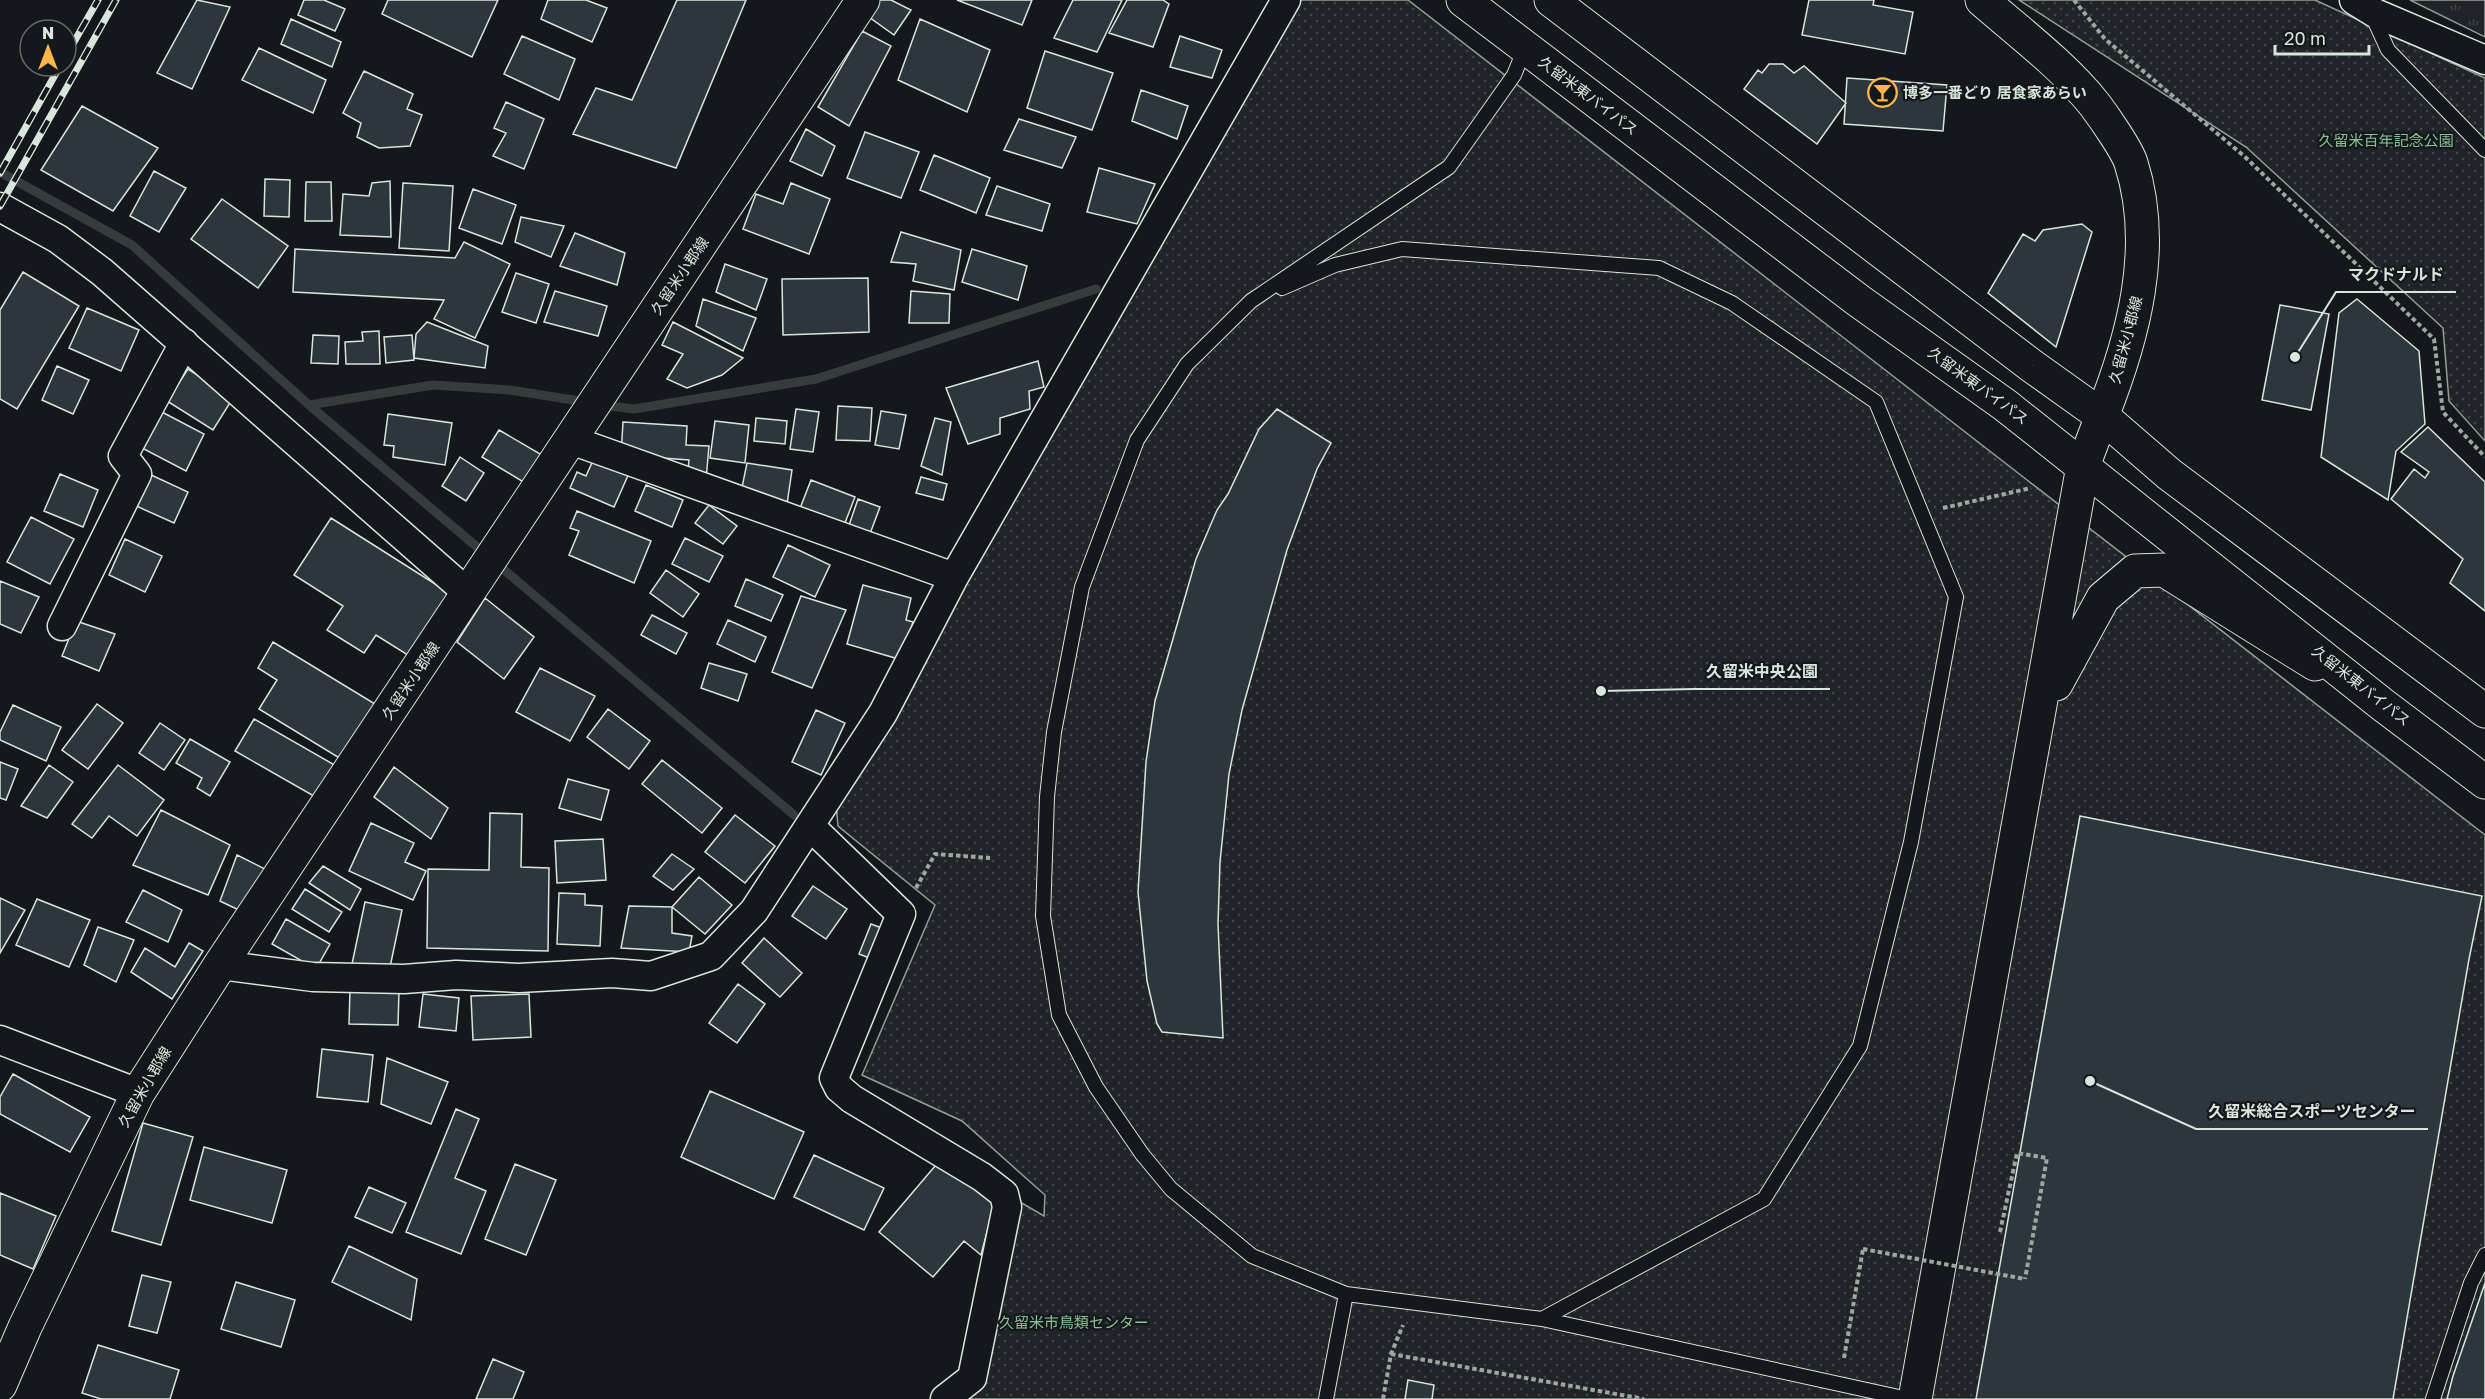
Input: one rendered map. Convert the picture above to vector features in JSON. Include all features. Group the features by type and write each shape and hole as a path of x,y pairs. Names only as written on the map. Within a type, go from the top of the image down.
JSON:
{"main road":[{"name":"久留米小郡線","path":"0,1385 25,1327 138,1093 220,965 863,0"},
{"name":"久留米東バイパス","path":"1463,0 1859,301 2005,405 2384,705 2485,782"},
{"path":"1551,0 2102,416 2169,474 2485,711"},
{"name":"久留米小郡線","path":"1915,1399 2084,466 2115,384 2139,295 2143,223 2131,162 2095,105 2044,53 1982,0"},
{"path":"2039,719 2072,652 2103,598 2135,571 2164,570 2260,632 2384,705"}],"street":[{"path":"220,965 313,977 404,979 456,975 519,978 612,974 651,976 711,956 754,911 883,713 954,577 1286,0"},
{"path":"2362,5 2485,60"},
{"path":"0,207 57,239 102,273 469,594"},
{"path":"62,626 137,474 123,456 184,343"},
{"path":"571,440 954,577"},
{"path":"810,826 901,914 834,1078 839,1088 852,1099 982,1177 1004,1194 1007,1207 972,1378 945,1399"},
{"path":"0,1040 138,1093"}],"lane":[{"path":"2362,5 2388,50 2485,150"},
{"path":"1525,48 1514,75 1449,167 1251,301 1187,364 1137,440 1082,587 1054,732 1047,797 1043,916 1059,1015 1096,1087 1142,1154 1171,1189 1252,1256 1346,1294 1542,1319 1908,1399"},
{"path":"1251,301 1335,265 1402,249 1659,268 1732,303 1876,402 1956,597 1911,842 1860,1046 1764,1199 1542,1319"},
{"path":"2433,1399 2471,1283 2485,1255"},
{"path":"1326,1399 1346,1294"}],"path":[{"path":"2074,0 2105,39 2244,156 2434,339 2443,412 2485,457"},
{"path":"1922,512 2031,488"},
{"path":"901,914 935,854 990,858"},
{"path":"1844,1358 1863,1249 2025,1280 2047,1158 2017,1153 2000,1232"},
{"path":"1383,1399 1391,1354 1412,1304"},
{"path":"1391,1354 1644,1399"}],"green space":[{"name":"久留米市鳥類センター","path":"1301,0 1408,0 2485,835 2485,1399 969,1399 983,1379 1020,1202 1044,1216 1045,1195 962,1121 862,1075 935,905 838,826 836,804 969,578"},
{"name":"久留米百年記念公園","path":"2019,0 2315,0 2485,78 2485,441 2449,401 2443,328 2246,147"},
{"path":"2410,0 2485,0 2485,37"}],"building":[{"path":"197,0 230,7 192,89 157,73"},
{"path":"304,0 324,0 345,9 335,31 298,15"},
{"path":"388,0 498,0 472,57 382,14"},
{"path":"548,0 586,0 607,8 592,42 541,19"},
{"path":"677,0 746,0 676,168 573,134 596,88 632,100"},
{"path":"879,0 891,0 911,10 894,35 869,17"},
{"path":"957,0 1032,0 1022,25"},
{"path":"1073,0 1122,0 1097,52 1054,38"},
{"path":"1127,0 1163,0 1169,4 1153,47 1109,33"},
{"path":"1809,0 1874,0 1873,5 1913,12 1905,54 1802,35"},
{"path":"291,19 341,42 332,67 281,44"},
{"path":"920,19 990,50 967,112 898,80"},
{"path":"862,31 891,46 849,126 818,107"},
{"path":"522,36 575,59 559,100 504,74"},
{"path":"1180,36 1222,50 1212,78 1170,67"},
{"path":"259,48 326,80 313,113 242,80"},
{"path":"1045,51 1113,73 1092,130 1027,108"},
{"path":"1769,64 1783,64 1794,73 1804,66 1846,103 1817,144 1744,89 1758,70 1762,73"},
{"path":"364,71 413,94 407,109 422,115 410,146 379,148 357,137 361,123 343,113"},
{"path":"1847,78 1947,85 1943,131 1844,124"},
{"path":"1141,90 1188,106 1177,139 1132,121"},
{"path":"506,102 544,119 524,169 493,156 506,133 494,128"},
{"path":"82,106 158,148 113,211 41,170"},
{"path":"1019,119 1076,137 1062,168 1004,150"},
{"path":"806,129 835,146 822,176 790,161"},
{"path":"865,132 919,152 901,198 847,178"},
{"path":"934,155 990,178 976,213 920,190"},
{"path":"1099,168 1155,184 1137,224 1087,212"},
{"path":"154,171 186,188 159,232 130,216"},
{"path":"265,179 290,180 289,217 264,216"},
{"path":"390,181 391,237 340,235 343,194 369,196 372,183"},
{"path":"306,182 331,182 332,221 305,221"},
{"path":"403,183 453,186 449,251 399,248"},
{"path":"791,183 830,199 809,254 743,229 756,194 783,204"},
{"path":"997,186 1050,204 1042,231 986,215"},
{"path":"473,189 516,205 502,244 459,228"},
{"path":"222,199 288,246 258,288 191,239"},
{"path":"521,217 564,226 551,257 515,242"},
{"path":"2082,224 2092,232 2056,347 1988,293 2023,234 2035,241 2043,230"},
{"path":"901,232 961,250 954,290 913,281 916,264 891,262"},
{"path":"575,233 625,253 617,285 560,266"},
{"path":"464,242 510,264 475,338 434,319 444,300 293,292 295,249 455,258"},
{"path":"972,249 1027,266 1018,300 962,282"},
{"path":"725,264 767,279 756,310 716,292"},
{"path":"23,272 79,306 17,409 0,399 0,310"},
{"path":"516,273 549,284 536,323 502,312"},
{"path":"868,278 869,332 783,335 782,279"},
{"path":"555,291 607,306 598,336 544,322"},
{"path":"911,291 950,294 949,323 909,323"},
{"path":"703,299 756,318 743,351 696,326"},
{"path":"2357,299 2419,351 2425,424 2396,451 2388,500 2321,457 2339,313"},
{"path":"2280,305 2329,314 2311,410 2262,400"},
{"path":"87,308 139,330 121,371 69,348"},
{"path":"427,322 488,346 485,368 414,358 416,334"},
{"path":"673,322 743,358 722,375 687,388 667,379 683,354 662,345"},
{"path":"379,331 380,364 346,364 345,342 363,341 362,332"},
{"path":"313,335 339,336 338,364 311,363"},
{"path":"412,335 414,360 386,363 384,337"},
{"path":"1038,361 1044,387 1029,391 1030,409 1000,418 1000,434 968,444 946,388"},
{"path":"57,366 89,380 73,414 42,400"},
{"path":"188,369 233,398 213,430 167,401"},
{"path":"838,406 872,408 870,441 836,440"},
{"path":"796,409 819,412 813,452 790,449"},
{"path":"1277,409 1331,443 1317,469 1287,550 1242,710 1229,774 1220,862 1218,924 1223,1038 1162,1032 1157,1024 1147,981 1138,892 1146,762 1155,701 1196,559 1217,510 1228,494 1259,429"},
{"path":"160,411 204,434 186,471 140,447"},
{"path":"881,411 906,415 899,449 875,445"},
{"path":"388,414 452,423 445,465 393,457 394,446 384,445"},
{"path":"756,418 787,421 785,444 754,441"},
{"path":"935,418 951,422 942,475 921,466"},
{"path":"715,421 749,425 745,463 710,458"},
{"path":"623,422 687,426 686,445 709,446 706,480 687,479 689,460 621,455"},
{"path":"2428,427 2485,482 2485,611 2450,583 2463,559 2391,499 2414,469 2425,478 2429,472 2401,452"},
{"path":"499,430 547,458 530,486 482,457"},
{"path":"595,456 630,471 614,507 570,488 577,472 586,476"},
{"path":"460,457 484,473 466,501 442,486"},
{"path":"747,463 792,470 787,504 740,497"},
{"path":"60,474 98,490 83,527 44,511"},
{"path":"149,474 188,492 174,523 134,505"},
{"path":"921,477 947,484 943,500 916,493"},
{"path":"811,480 855,497 843,528 799,511"},
{"path":"646,485 683,500 672,527 635,511"},
{"path":"858,499 880,507 868,539 847,531"},
{"path":"709,505 737,526 723,544 695,523"},
{"path":"577,511 651,541 634,583 569,555 579,531 570,528"},
{"path":"31,517 74,539 50,584 7,562"},
{"path":"331,518 451,594 411,657 376,635 364,653 327,630 343,606 294,575"},
{"path":"685,538 723,556 709,582 672,564"},
{"path":"125,539 162,556 145,592 109,575"},
{"path":"788,545 830,565 815,597 773,577"},
{"path":"666,570 699,594 683,617 650,593"},
{"path":"746,579 783,595 771,621 735,606"},
{"path":"0,581 39,597 21,633 0,624"},
{"path":"863,585 911,598 906,620 913,622 902,660 847,644"},
{"path":"801,596 846,610 812,688 772,672"},
{"path":"485,598 534,637 504,679 457,642"},
{"path":"652,615 687,633 676,654 641,635"},
{"path":"728,620 766,637 755,662 717,644"},
{"path":"76,621 115,634 99,671 62,656"},
{"path":"273,642 375,704 341,759 259,709 277,680 258,668"},
{"path":"709,663 747,674 738,701 701,688"},
{"path":"540,668 595,696 570,741 516,712"},
{"path":"97,704 123,723 88,769 62,750"},
{"path":"13,705 61,727 46,761 0,740 0,732"},
{"path":"608,709 650,741 629,769 587,737"},
{"path":"816,710 845,723 821,775 792,762"},
{"path":"254,719 338,767 319,799 235,751"},
{"path":"160,723 185,740 164,770 139,753"},
{"path":"190,739 230,762 210,796 197,788 202,778 176,763"},
{"path":"662,760 722,808 702,833 642,784"},
{"path":"0,762 18,769 6,800 0,798"},
{"path":"49,765 73,782 47,818 21,806"},
{"path":"118,765 164,800 137,836 109,816 92,838 72,824"},
{"path":"394,767 448,808 431,839 374,797"},
{"path":"568,779 609,790 601,820 559,808"},
{"path":"161,810 230,845 208,895 133,865"},
{"path":"490,813 522,814 521,867 549,868 548,951 427,948 428,869 489,870"},
{"path":"735,815 775,846 745,883 705,852"},
{"path":"2080,816 2482,896 2469,959 2393,1399 1976,1399"},
{"path":"371,823 414,843 405,862 426,871 413,900 349,871"},
{"path":"603,839 606,880 557,883 555,841"},
{"path":"672,854 694,869 673,890 653,876"},
{"path":"237,855 265,869 245,913 220,901"},
{"path":"323,866 361,889 350,910 309,883"},
{"path":"699,877 732,905 705,934 672,907"},
{"path":"813,886 847,909 826,939 792,916"},
{"path":"305,889 342,912 329,932 292,909"},
{"path":"143,890 182,910 168,942 126,922"},
{"path":"559,893 585,894 585,905 602,906 600,946 557,944"},
{"path":"0,898 25,910 0,953"},
{"path":"37,899 90,920 69,967 16,945"},
{"path":"365,902 402,910 389,972 352,964"},
{"path":"629,906 672,907 672,933 692,936 689,952 621,948"},
{"path":"286,919 330,944 316,969 272,944"},
{"path":"871,924 887,930 875,960 859,954"},
{"path":"98,927 134,940 116,982 84,965"},
{"path":"764,938 802,973 780,997 742,963"},
{"path":"189,943 203,951 172,999 131,972 145,948 175,967"},
{"path":"738,984 765,1004 737,1043 709,1023"},
{"path":"350,990 399,991 398,1025 349,1024"},
{"path":"423,994 459,998 456,1031 419,1027"},
{"path":"529,994 531,1037 473,1040 471,996"},
{"path":"322,1049 373,1055 368,1102 317,1097"},
{"path":"387,1058 448,1082 431,1124 381,1104"},
{"path":"13,1074 90,1117 70,1152 0,1114 0,1097"},
{"path":"710,1091 804,1132 774,1199 681,1157"},
{"path":"456,1109 479,1119 455,1178 486,1191 461,1254 406,1232"},
{"path":"143,1123 193,1137 161,1245 112,1231"},
{"path":"204,1147 287,1170 272,1223 190,1200"},
{"path":"814,1155 884,1188 864,1230 794,1197"},
{"path":"941,1159 994,1205 981,1255 964,1241 933,1277 879,1232"},
{"path":"515,1164 556,1180 526,1255 485,1239"},
{"path":"369,1187 406,1203 392,1233 355,1217"},
{"path":"0,1193 56,1216 33,1269 0,1255"},
{"path":"349,1246 417,1279 411,1320 332,1282"},
{"path":"142,1275 171,1282 157,1333 129,1326"},
{"path":"236,1282 295,1300 281,1347 221,1329"},
{"path":"2485,1283 2485,1399 2447,1399 2453,1376"},
{"path":"98,1345 179,1370 170,1399 101,1399 82,1393"},
{"path":"493,1359 524,1372 513,1399 476,1399"},
{"path":"1408,1380 1434,1385 1432,1399 1405,1399"}],"waterway":[{"path":"0,172 132,245 309,405 794,815"},
{"path":"603,405 634,409 816,379 1096,289"},
{"path":"309,405 433,385 510,390 586,402"}],"railway":[{"path":"78,35 98,0"},
{"path":"0,206 116,0"},
{"path":"0,173 53,78"}],"place":[{"name":"博多一番どり 居食家あらい","path":"1882,93"},
{"name":"マクドナルド","path":"2295,357"},
{"name":"久留米中央公園","path":"1601,691"},
{"name":"久留米総合スポーツセンター","path":"2090,1081"}]}
